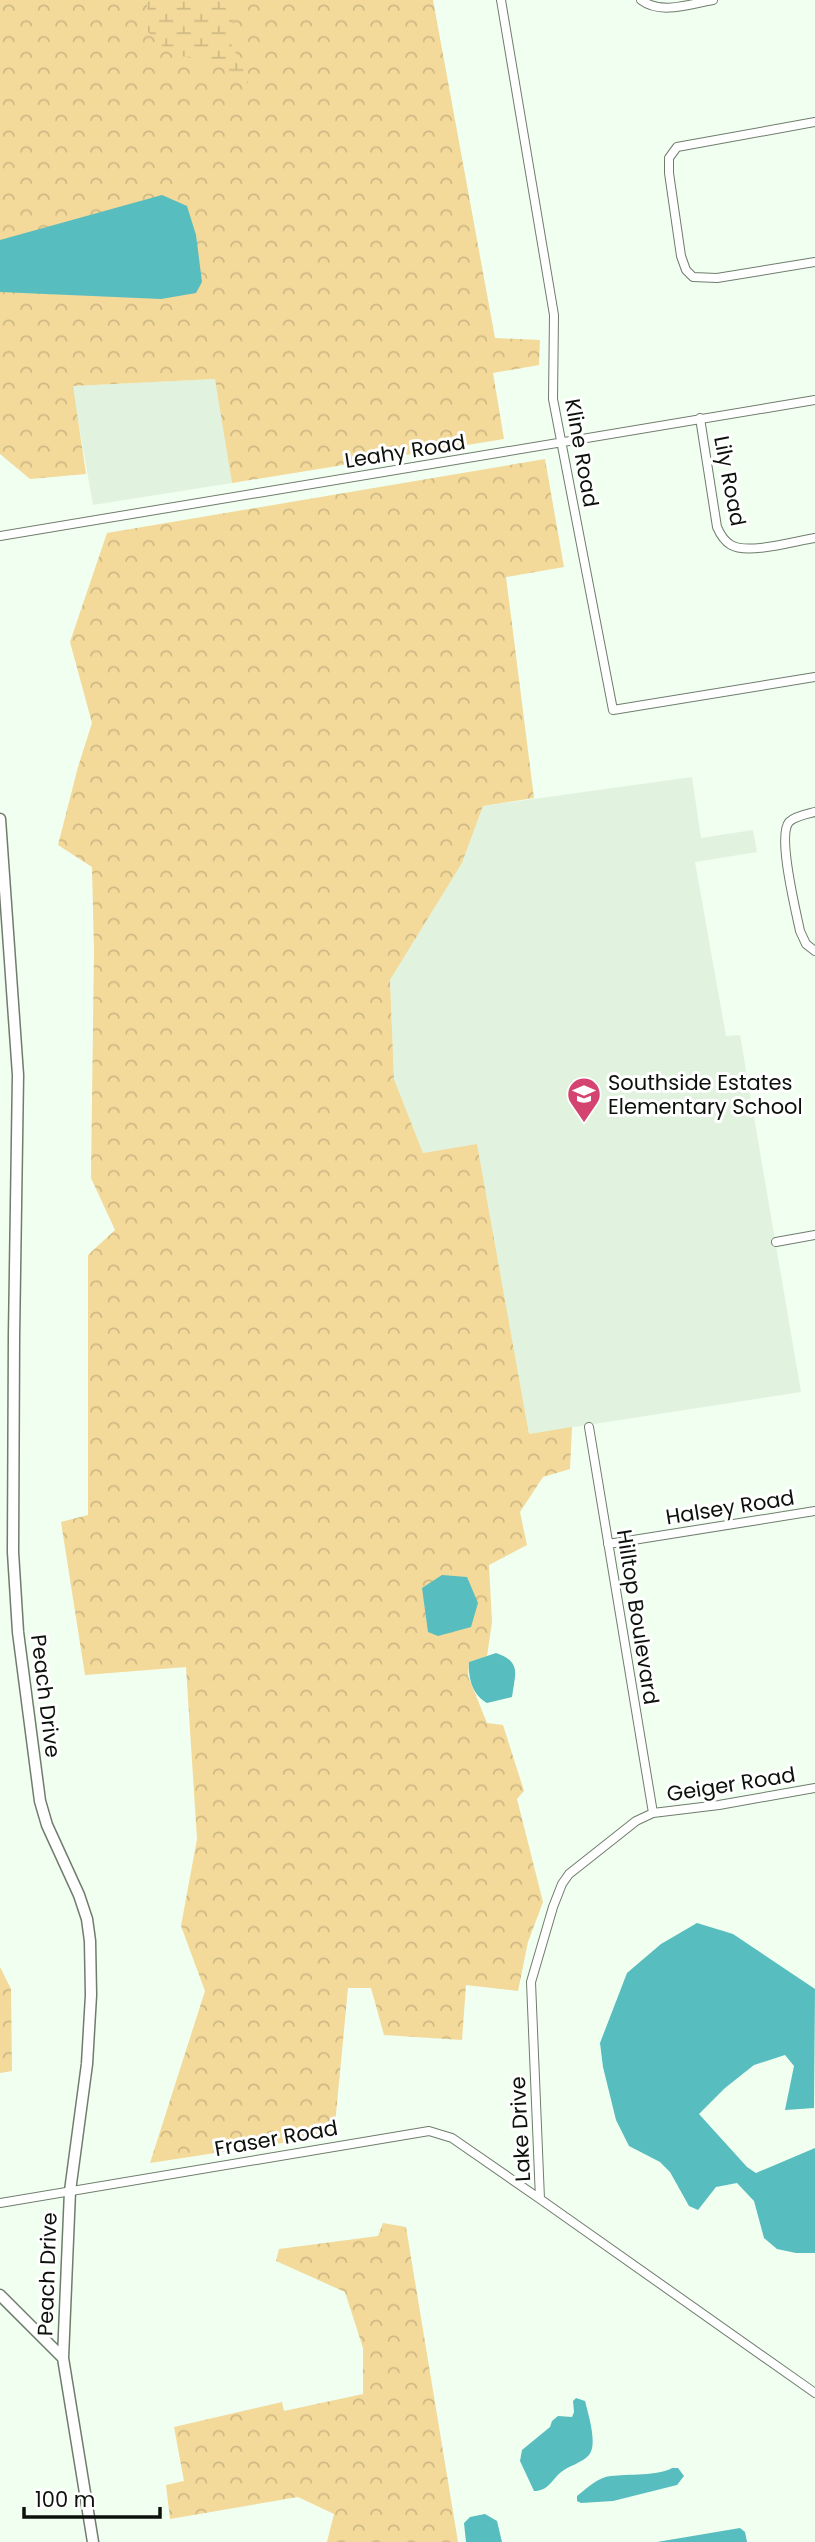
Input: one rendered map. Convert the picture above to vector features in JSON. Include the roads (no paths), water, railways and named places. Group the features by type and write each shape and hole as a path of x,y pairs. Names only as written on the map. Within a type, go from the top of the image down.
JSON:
{"main road":[{"name":"Peach Drive","path":"0,819 18,1066 13,1459 16,1601 40,1801 47,1825 79,1895 87,1919 90,1941 91,1995 87,2064 70,2191 63,2358 93,2542"},
{"path":"0,2295 63,2358"}],"street":[{"name":"Kline Road","path":"500,0 554,315 553,399 613,710 815,677"},
{"path":"641,0 650,6 661,8 713,0"},
{"path":"815,122 677,147 669,158 681,256 686,270 693,277 717,278 815,262"},
{"name":"Leahy Road","path":"0,537 815,400"},
{"name":"Lily Road","path":"700,418 717,527 723,539 730,545 747,549 815,538"},
{"path":"815,812 789,823 783,839 800,931 806,944 815,951"},
{"path":"776,1242 815,1235"},
{"name":"Hilltop Boulevard","path":"589,1427 653,1813"},
{"name":"Halsey Road","path":"608,1544 815,1511"},
{"name":"Geiger Road","path":"653,1813 719,1805 815,1788"},
{"name":"Lake Drive","path":"653,1813 636,1821 569,1874 553,1907 535,1964 530,2002 540,2199 815,2393"},
{"name":"Fraser Road","path":"0,2203 429,2131 452,2138 540,2199"}],"water":[{"path":"162,195 187,206 196,235 202,282 196,293 161,299 0,292 0,240"},
{"path":"442,1575 467,1577 478,1603 471,1627 438,1636 428,1632 422,1588"},
{"path":"496,1653 510,1660 515,1670 512,1697 487,1703 472,1685 469,1662"},
{"path":"697,1923 733,1934 815,1989 814,2108 785,2110 794,2066 785,2055 754,2065 725,2088 699,2114 747,2167 756,2173 815,2148 815,2253 777,2249 764,2238 754,2201 737,2183 716,2187 698,2210 689,2206 670,2172 660,2162 629,2146 616,2120 600,2043 627,1973 661,1944"},
{"path":"576,2398 585,2401 592,2429 592,2450 586,2458 563,2471 546,2487 534,2491 520,2461 522,2450 550,2427 558,2416 572,2417 573,2401"},
{"path":"678,2468 684,2476 677,2485 613,2501 577,2501 577,2496 602,2478 651,2474"},
{"path":"485,2514 497,2521 502,2542 466,2542 464,2523 470,2517"},
{"path":"740,2528 745,2532 747,2542 657,2542"}],"place":[{"name":"Southside Estates Elementary School","path":"584,1124"}]}
